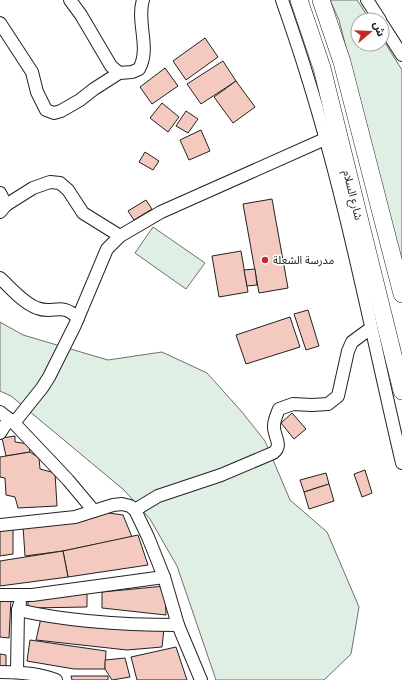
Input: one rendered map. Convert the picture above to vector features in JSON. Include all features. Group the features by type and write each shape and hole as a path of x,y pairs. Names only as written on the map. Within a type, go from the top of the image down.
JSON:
{"highway":[{"name":"شارع السلام","path":"299,0 322,68 402,391"},
{"name":"شارع السلام","path":"321,0 342,62 402,294"}],"street":[{"path":"70,0 81,15 111,66 119,73"},
{"path":"0,23 32,72 37,92 46,110 54,113 61,111 80,100 119,73 132,72 139,69 144,61 141,20 142,0"},
{"path":"282,0 306,69 348,227 402,463"},
{"path":"367,0 375,12"},
{"path":"390,36 402,55"},
{"path":"0,433 8,418 46,382 78,318 107,249 120,236 161,212 325,139"},
{"path":"0,193 3,208 33,188 50,182 60,184 68,190 83,213 120,236"},
{"path":"0,278 32,306 43,310 61,309 78,318"},
{"path":"135,510 158,496 221,476 277,450 279,444 273,427 279,409 292,404 328,404 338,396 348,352 352,342 371,328"},
{"path":"8,418 68,480 94,512"},
{"path":"0,526 76,517 113,505 122,504 130,506 135,510 148,536 164,577 178,625 201,680"},
{"path":"0,595 21,596 164,577"},
{"path":"17,672 18,610 21,596"},
{"path":"18,610 45,616 141,625 178,625"},
{"path":"0,672 17,672 39,675 56,680"}],"green space":[{"path":"330,0 357,0 365,12 350,12 350,52 390,51 402,70 402,270 339,20"},
{"path":"153,227 205,263 186,289 135,253"},
{"path":"0,322 23,335 108,360 162,352 207,373 242,412 265,441 290,500 327,532 359,607 351,654 324,680 216,680 177,566 150,519 124,490 11,396 0,391"}],"building":[{"path":"205,38 218,57 186,80 173,61"},
{"path":"223,61 236,81 201,104 187,84"},
{"path":"165,68 178,86 152,104 140,87"},
{"path":"236,81 255,107 233,123 214,97"},
{"path":"162,103 179,117 168,132 150,118"},
{"path":"186,111 198,119 188,133 176,126"},
{"path":"201,130 210,151 189,160 180,140"},
{"path":"145,152 159,161 153,170 139,162"},
{"path":"272,199 288,288 259,293 243,204"},
{"path":"146,200 152,209 134,220 128,211"},
{"path":"241,251 248,292 219,297 212,256"},
{"path":"255,269 257,285 247,286 244,270"},
{"path":"308,310 319,346 306,350 294,314"},
{"path":"290,317 300,347 246,364 236,335"},
{"path":"292,413 306,429 294,439 281,423"},
{"path":"15,436 15,442 29,444 30,452 6,456 2,438"},
{"path":"30,452 39,458 40,469 55,473 57,506 18,508 15,497 6,495 5,478 0,477 0,457"},
{"path":"365,470 372,493 362,497 354,474"},
{"path":"326,473 329,484 304,492 300,480"},
{"path":"329,484 334,501 309,509 304,492"},
{"path":"109,513 123,515 132,537 63,551 25,556 23,526"},
{"path":"13,525 13,554 0,556 0,527"},
{"path":"138,535 148,565 68,577 63,551"},
{"path":"63,551 68,577 0,586 0,561"},
{"path":"165,586 166,615 102,608 102,592"},
{"path":"87,591 87,607 28,608 28,597"},
{"path":"0,597 11,599 9,638 0,637"},
{"path":"41,618 164,629 162,647 127,650 36,640"},
{"path":"30,640 106,651 105,669 74,669 27,661"},
{"path":"176,647 187,680 137,680 131,657"},
{"path":"0,654 6,655 6,667 0,667"},
{"path":"125,658 130,677 112,680 105,669 105,660"},
{"path":"71,676 108,676 108,680 72,680"}],"place":[{"name":"مدرسة الشعلة","path":"265,260"}]}
